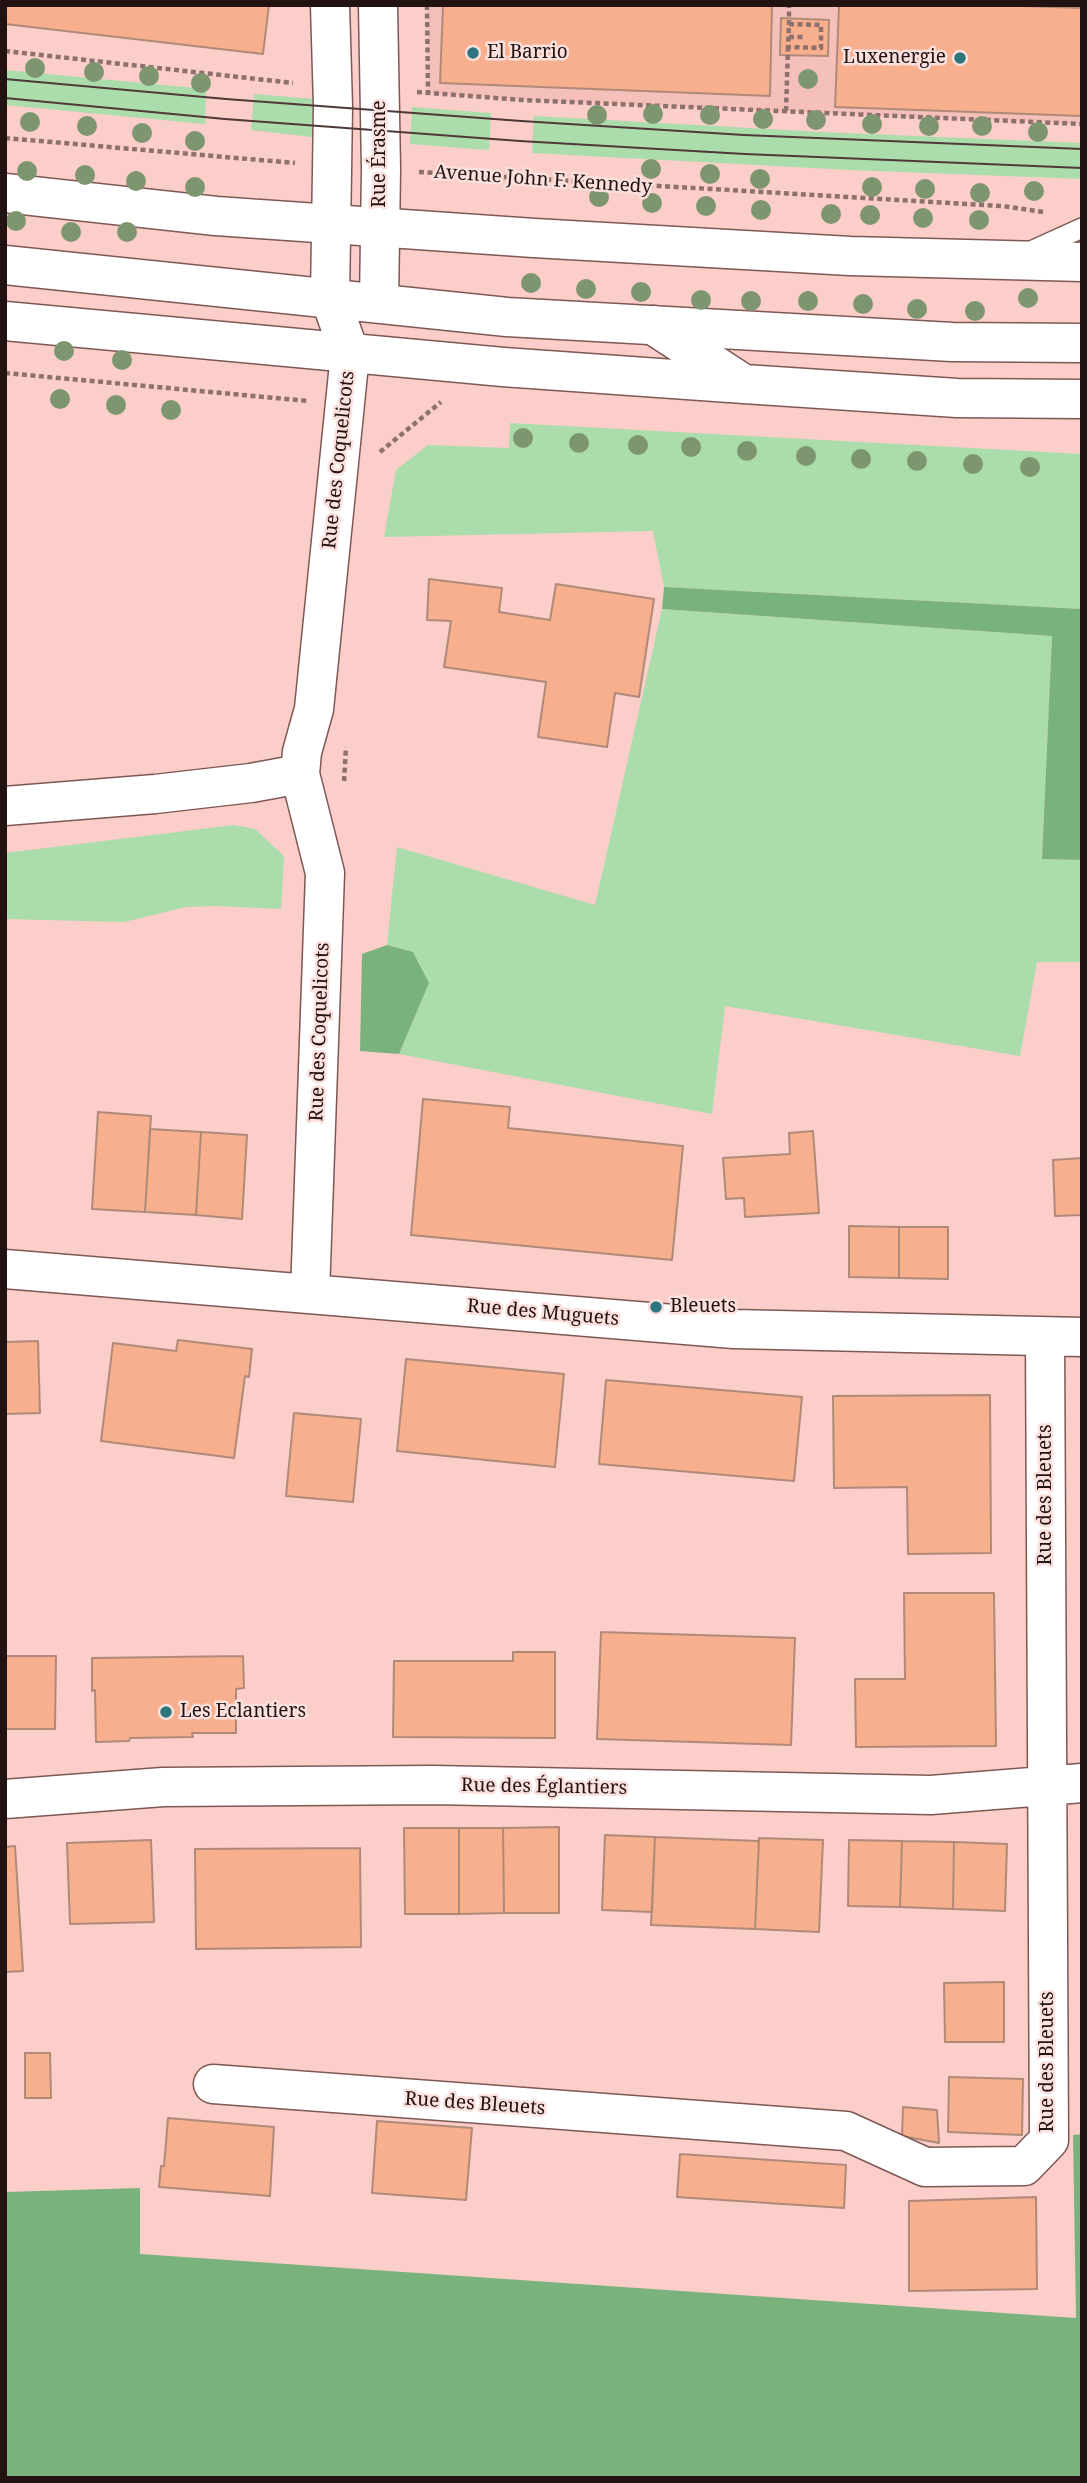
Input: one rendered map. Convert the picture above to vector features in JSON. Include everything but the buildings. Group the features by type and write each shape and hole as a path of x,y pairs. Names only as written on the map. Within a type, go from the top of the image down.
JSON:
{"street":[{"path":"330,5 333,86 330,298"},
{"name":"Rue Érasme","path":"378,5 381,169 379,303"},
{"path":"5,193 216,216 331,224 850,256 1082,262"},
{"path":"5,265 507,317 952,342 1082,343"},
{"name":"Rue des Coquelicots","path":"310,1293 325,873 300,774 302,752 314,709 350,354 330,298"},
{"name":"Rue des Coquelicots","path":"350,354 379,303"},
{"path":"5,321 350,354 744,384 957,398 1082,399"},
{"path":"653,324 744,384"},
{"path":"5,806 155,794 251,783 300,774"},
{"name":"Rue des Muguets","path":"5,1269 734,1329 1063,1337"},
{"name":"Rue des Bleuets","path":"213,2084 846,2131 925,2167 1024,2166 1049,2140 1065,1784 1063,1337"},
{"name":"Rue des Églantiers","path":"5,1799 163,1787 433,1785 931,1795 1065,1784"}],"lane":[{"path":"1012,260 1082,228"}],"path":[{"path":"427,5 428,93"},
{"path":"786,111 789,5"},
{"path":"788,47 821,48 821,25 789,24 789,37"},
{"path":"789,37 805,37"},
{"path":"5,51 290,82"},
{"path":"523,100 1082,124"},
{"path":"5,138 332,166"},
{"name":"Avenue John F. Kennedy","path":"381,169 1002,206 1055,213"},
{"path":"5,373 200,393 346,404"}],"shaded area":[{"path":"427,5 1082,5 1082,124 523,100 428,93"}],"green space":[{"path":"5,70 206,89 205,124 5,105"},
{"path":"254,94 314,99 312,137 251,130"},
{"path":"412,107 491,113 489,150 410,144"},
{"path":"534,116 1082,143 1082,179 532,153"},
{"path":"510,423 1082,454 1082,609 664,587 653,531 384,537 396,470 428,445 509,448"},
{"path":"664,587 1082,609 1082,860 1042,859 1052,636 662,609"},
{"path":"662,609 1052,636 1042,859 1082,860 1082,962 1037,962 1020,1056 725,1006 712,1114 399,1054 429,983 413,952 387,945 397,847 595,905"},
{"path":"234,825 255,829 284,856 281,909 186,907 124,922 5,919 5,853"},
{"path":"387,945 413,952 429,983 399,1054 360,1051 362,954"},
{"path":"1082,2134 1082,2478 5,2478 5,2192 140,2188 140,2254 1076,2318 1073,2135"}],"tram line":[{"path":"5,79 521,121 744,135 1082,149"},
{"path":"5,98 225,119 520,141 745,154 1082,168"}],"place":[{"name":"El Barrio","path":"473,53"},
{"name":"Luxenergie","path":"960,58"},
{"name":"Bleuets","path":"656,1307"},
{"name":"Les Eclantiers","path":"166,1712"}]}
